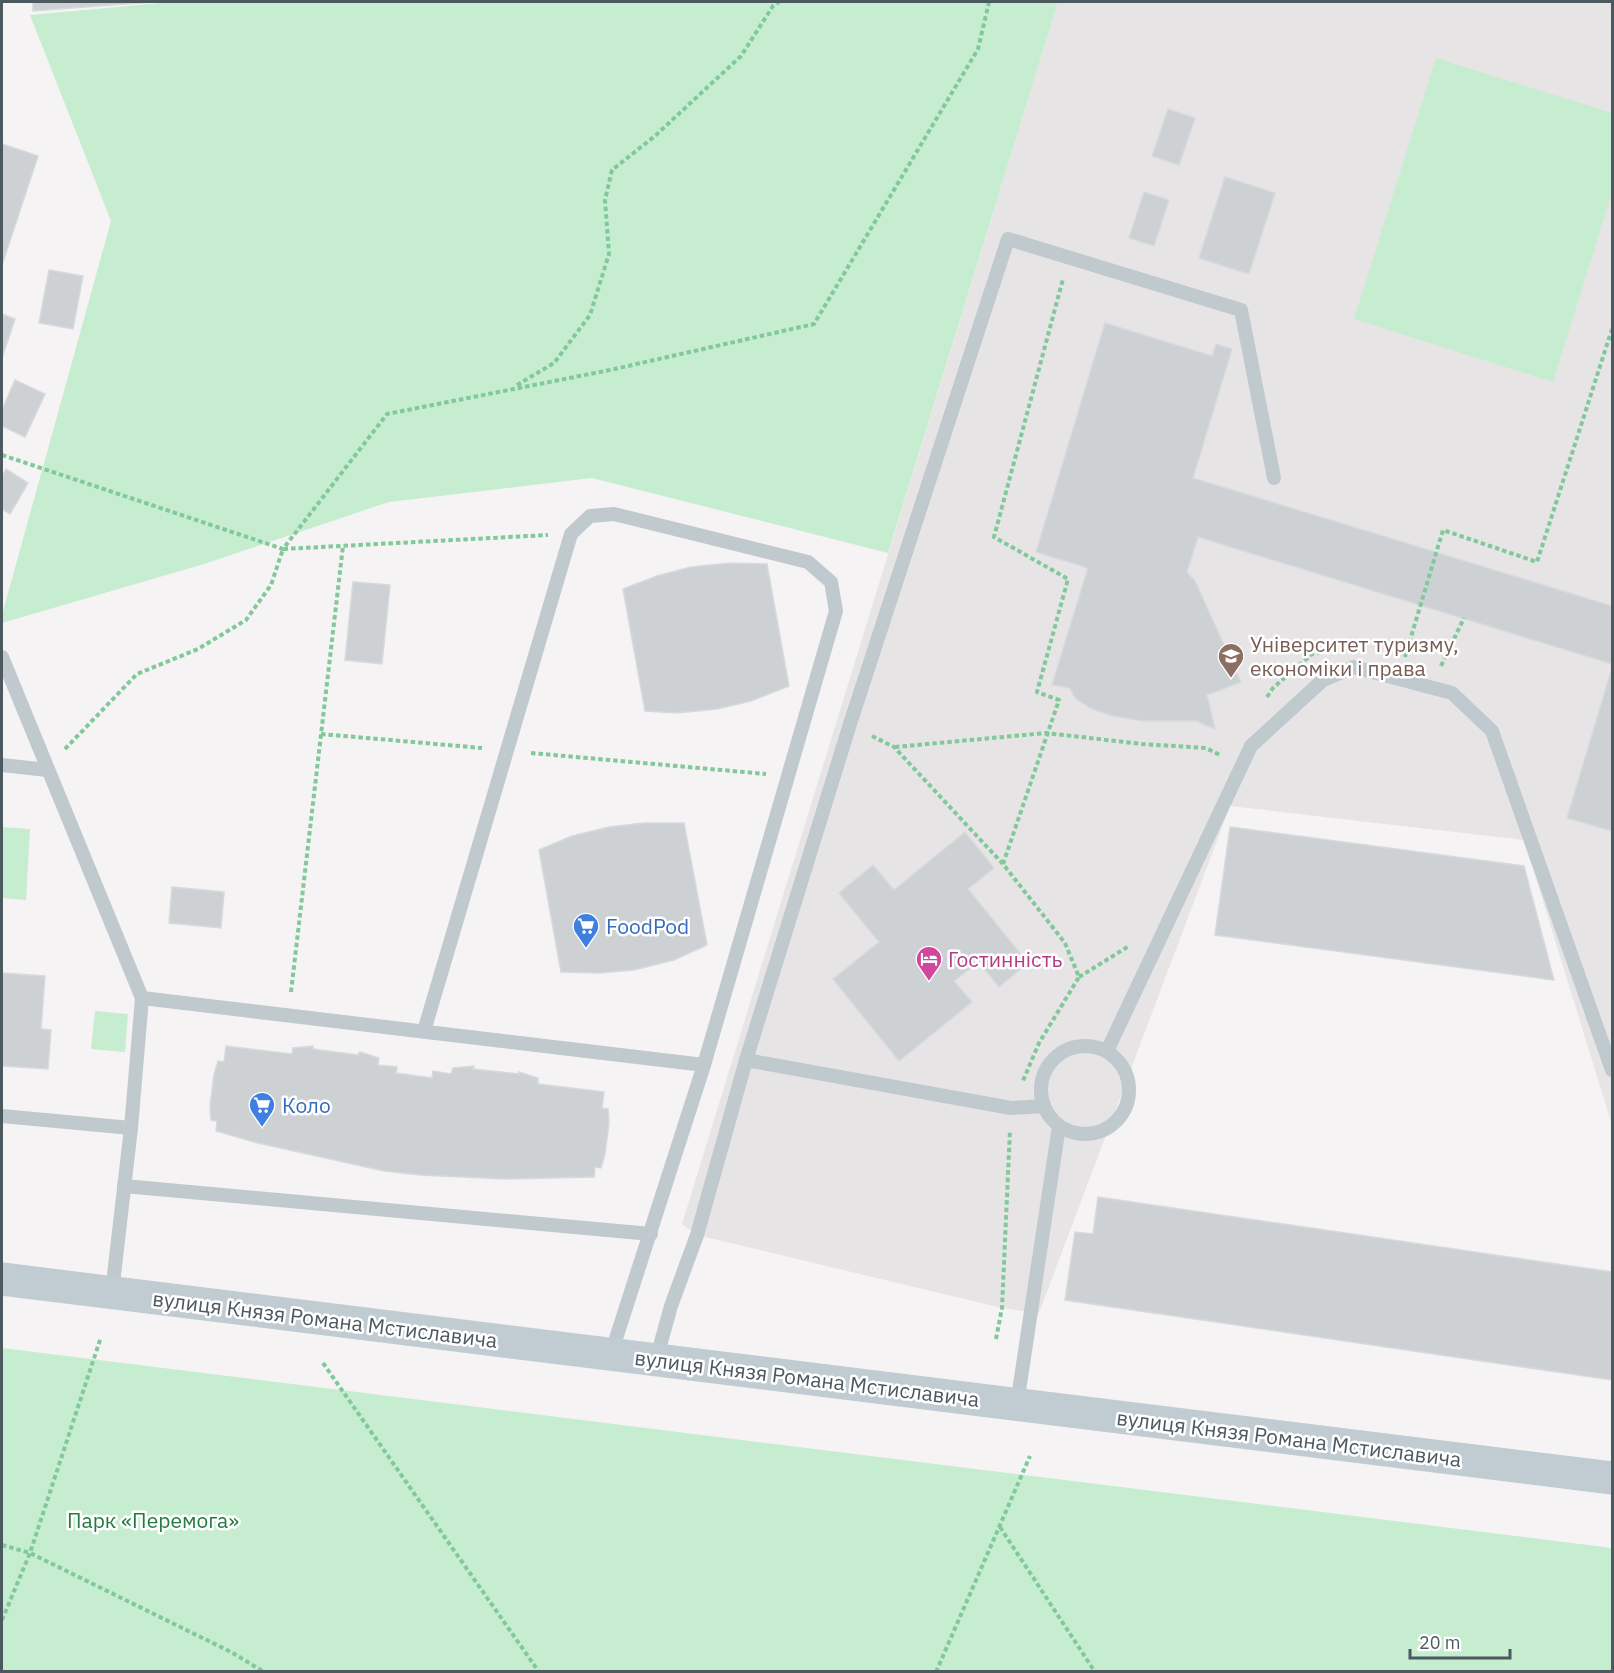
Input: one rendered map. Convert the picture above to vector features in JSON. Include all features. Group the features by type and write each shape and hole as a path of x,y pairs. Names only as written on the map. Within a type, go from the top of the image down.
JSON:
{"street":[{"name":"вулиця Князя Романа Мстиславича","path":"2,1279 1612,1478"}],"lane":[{"path":"656,1360 671,1306 697,1235 746,1060 850,724 1008,239 1241,310 1275,478"},
{"path":"424,1032 571,534 590,516 614,514 808,562 831,582 836,611 704,1065 611,1354"},
{"path":"2,657 142,998 131,1128 112,1292"},
{"path":"1107,1051 1251,746 1323,680 1354,667 1452,693 1492,731 1612,1070"},
{"path":"2,765 47,770"},
{"path":"142,998 704,1065"},
{"path":"1079,1046 1093,1046 1107,1051 1118,1060 1126,1072 1130,1086 1129,1101 1123,1114 1114,1125 1094,1134 1072,1133 1059,1126 1049,1116 1044,1106 1041,1087 1044,1072 1064,1051 1079,1046"},
{"path":"746,1060 1011,1108 1044,1106"},
{"path":"2,1116 131,1128"},
{"path":"1017,1404 1059,1126"},
{"path":"124,1186 651,1234"}],"path":[{"path":"514,387 554,363 590,315 609,254 605,201 612,170 655,136 741,56 773,6 779,2"},
{"path":"47,770 137,674 198,649 246,620 271,585 283,549 387,414 514,387 610,370 814,324 978,49 989,2"},
{"path":"1003,864 1059,700 1037,692 1068,579 994,537 1069,257"},
{"path":"1405,659 1443,530 1537,562 1612,329"},
{"path":"2,455 283,549 518,535"},
{"path":"288,1015 343,546"},
{"path":"850,724 894,747 1003,864 1065,943 1079,977 1039,1043 1011,1108 1002,1308 996,1339"},
{"path":"321,734 485,748"},
{"path":"894,747 1046,734 1206,748 1222,755"},
{"path":"520,752 789,776"},
{"path":"2,1620 30,1553 101,1337"},
{"path":"323,1363 539,1671"},
{"path":"936,1671 1030,1456"},
{"path":"1000,1526 1095,1671"},
{"path":"2,1545 30,1553 231,1652 264,1671"}],"shaded area":[{"name":"Університет туризму, економіки і права","path":"1058,2 1612,2 1612,1125 1524,840 1230,806 1039,1313 1002,1308 697,1235 682,1224"}],"green space":[{"path":"171,2 1058,2 888,553 592,478 389,502 204,564 2,623 2,615 111,221 30,15"},
{"path":"1436,58 1612,113 1612,192 1553,382 1354,319"},
{"path":"2,827 30,829 26,900 2,898"},
{"path":"95,1011 128,1014 125,1052 91,1049"},
{"name":"Парк «Перемога»","path":"2,1348 1612,1548 1612,1671 2,1671"}],"building":[{"path":"33,2 153,2 33,11"},
{"path":"1168,109 1195,118 1179,165 1152,156"},
{"path":"2,144 38,156 2,265"},
{"path":"1225,177 1275,193 1249,274 1199,258"},
{"path":"1144,192 1169,200 1154,246 1129,238"},
{"path":"49,270 83,276 73,329 39,323"},
{"path":"2,314 15,319 2,358"},
{"path":"1105,323 1212,356 1216,344 1232,349 1193,478 1612,606 1612,664 1198,537 1187,572 1195,581 1241,682 1207,695 1215,729 1196,721 1143,721 1113,716 1090,708 1075,698 1070,688 1052,685 1088,568 1036,552"},
{"path":"15,380 45,394 25,437 2,426 2,410"},
{"path":"6,469 28,483 10,514 2,509 2,477"},
{"path":"731,563 767,564 789,686 751,701 717,709 677,713 645,711 623,589 657,576 691,567"},
{"path":"353,582 390,585 382,664 345,660"},
{"path":"1612,668 1612,831 1567,818"},
{"path":"644,823 684,823 707,945 674,960 634,970 599,973 561,972 539,850 572,836 609,827"},
{"path":"1230,827 1524,866 1554,980 1215,935"},
{"path":"965,832 994,868 968,889 1028,963 999,987 979,962 954,981 972,1002 899,1061 833,979 879,942 839,893 873,865 894,890"},
{"path":"172,887 224,892 221,928 169,923"},
{"path":"2,973 45,976 41,1029 51,1030 48,1069 2,1066"},
{"path":"226,1046 292,1054 293,1048 313,1046 313,1049 358,1055 360,1052 379,1058 378,1065 397,1067 396,1073 432,1078 433,1071 451,1074 453,1068 474,1066 473,1069 519,1074 519,1072 538,1078 538,1084 604,1092 602,1108 608,1109 609,1123 601,1168 595,1167 594,1177 505,1179 420,1175 384,1171 258,1143 216,1131 217,1121 211,1120 210,1106 214,1075 218,1061 224,1062"},
{"path":"1098,1197 1612,1272 1612,1380 1065,1300 1075,1232 1093,1234"}],"place":[{"name":"Університет туризму, економіки і права","path":"1231,679"},
{"name":"FoodPod","path":"586,949"},
{"name":"Гостинність","path":"929,982"},
{"name":"Коло","path":"262,1128"}]}
